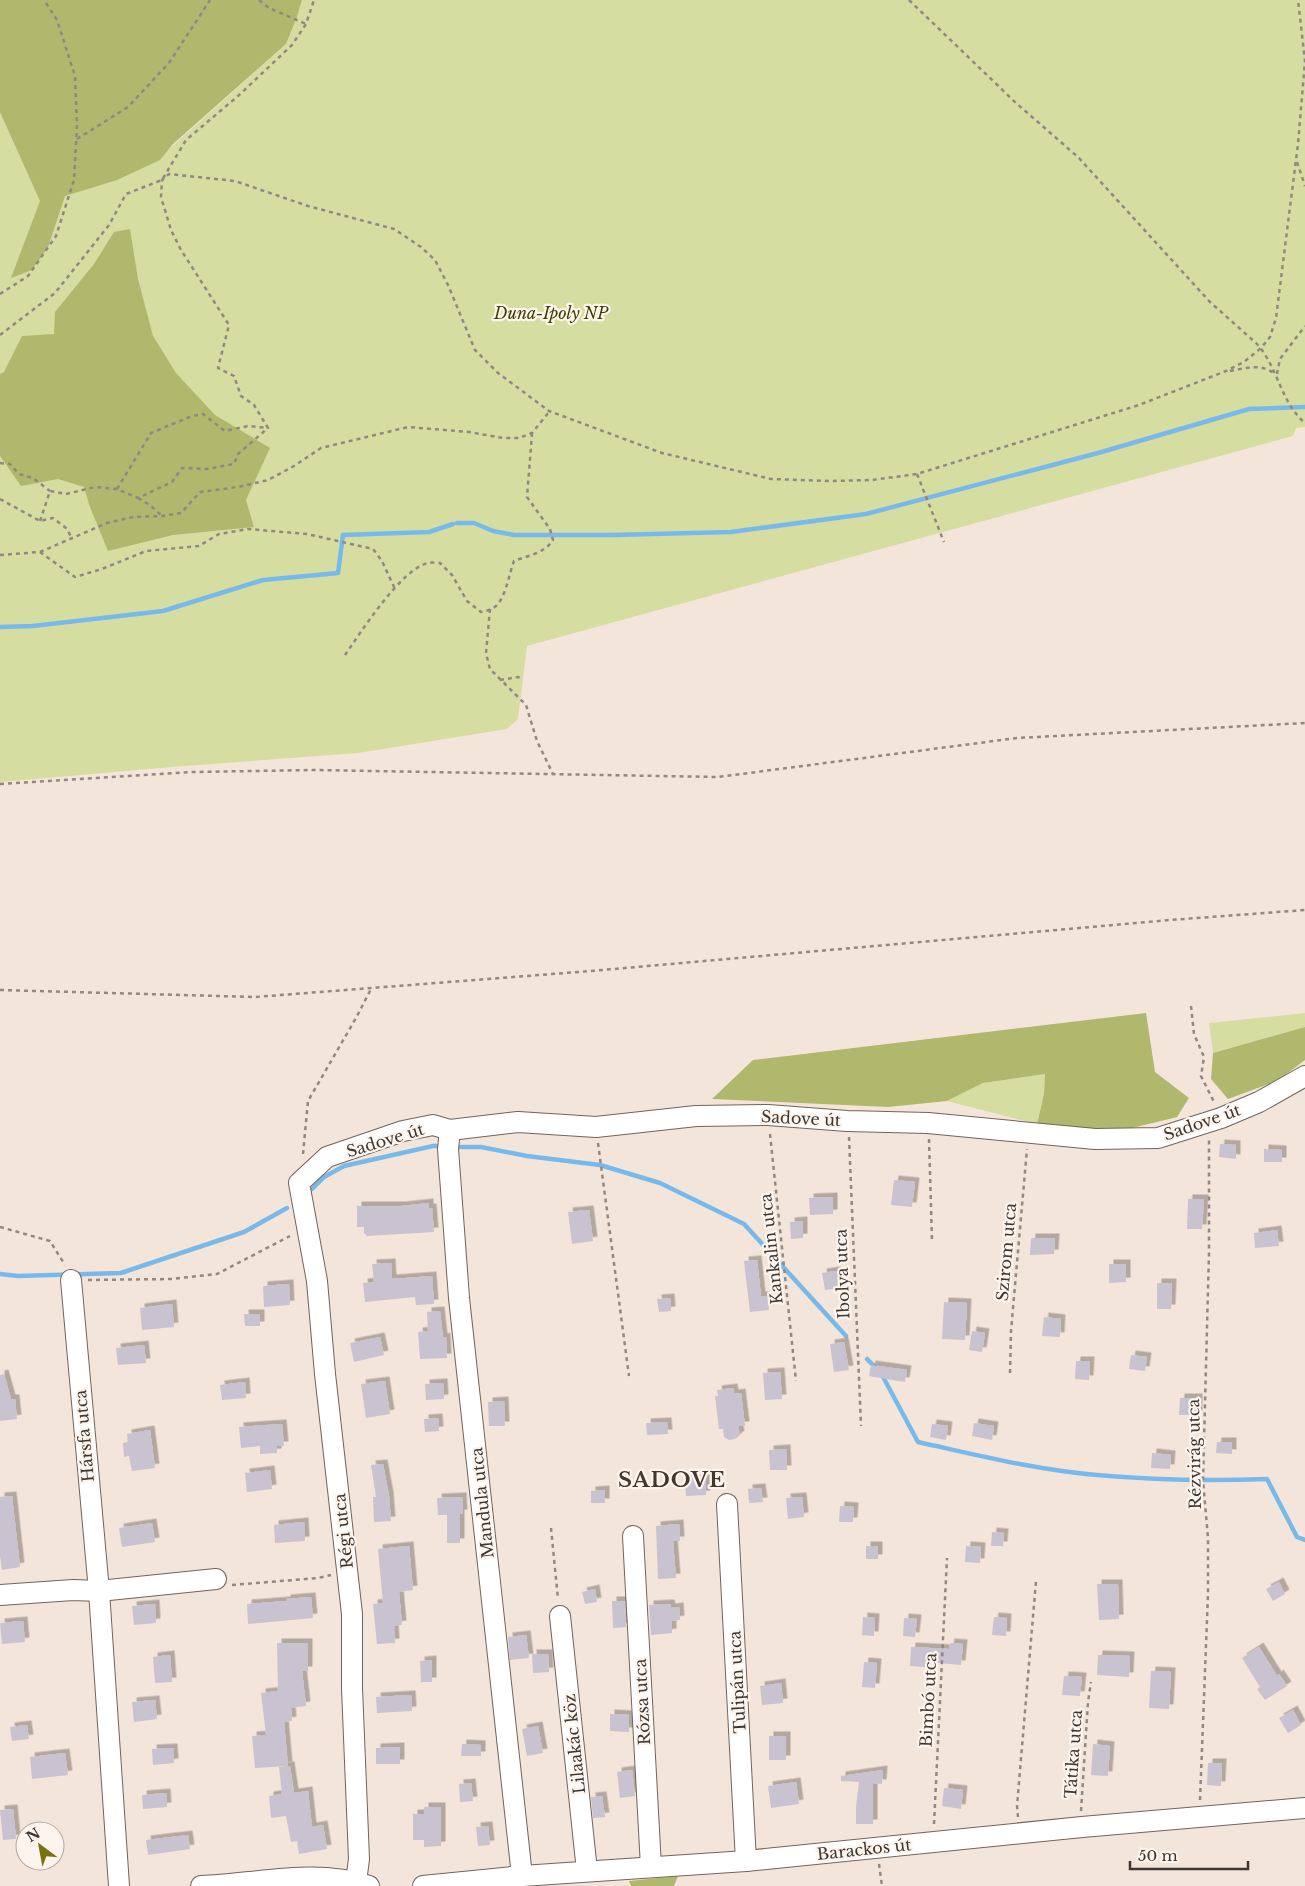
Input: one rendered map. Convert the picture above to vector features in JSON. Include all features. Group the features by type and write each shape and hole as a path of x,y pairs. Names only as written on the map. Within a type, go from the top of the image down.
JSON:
{"street":[{"name":"Sadove út","path":"300,1183 327,1157 403,1131 433,1126 450,1130 518,1122 596,1126 696,1116 768,1115 848,1121 928,1123 1096,1139 1158,1138 1216,1120 1259,1102 1305,1076"},
{"name":"Mandula utca","path":"450,1130 448,1149 459,1298 522,1876"},
{"name":"Régi utca","path":"300,1183 306,1228 317,1281 352,1614 352,1688 359,1859 362,1884"},
{"name":"Hársfa utca","path":"71,1280 99,1591 119,1886"},
{"name":"Tulipán utca","path":"727,1504 746,1861"},
{"name":"Rózsa utca","path":"633,1536 651,1867"},
{"path":"0,1595 73,1590 99,1591 216,1579"},
{"name":"Lilaakác köz","path":"560,1616 587,1871"},
{"name":"Barackos út","path":"423,1886 522,1876 746,1861 1082,1827 1305,1808"},
{"path":"201,1886 318,1877 362,1884"}],"path":[{"path":"0,294 28,276 56,236 74,180 77,139 75,76 57,20 44,0"},
{"path":"77,139 128,107 140,95 169,63 210,0"},
{"path":"259,0 269,8 306,24"},
{"path":"268,428 254,405 241,396 234,376 218,368 229,325 181,250 171,230 161,197 162,180 186,140 238,96 292,44 306,24 314,0"},
{"path":"909,0 1016,103 1078,157 1210,302 1238,325 1261,348 1277,375 1290,408 1305,423"},
{"path":"0,335 55,293 109,225 126,194 162,180 169,174 235,181 308,206 394,229 421,247 435,260 448,285 475,350 498,373 549,411 662,452 772,479 872,480 917,474 1139,405 1226,371 1244,362 1261,348 1270,336 1276,318 1296,160 1305,61 1298,0"},
{"path":"1296,160 1305,186"},
{"path":"1277,375 1280,360 1305,326"},
{"path":"1226,371 1261,367 1269,369 1277,375"},
{"path":"0,555 40,552 106,523 133,517 181,513 200,492 238,487 268,480 321,448 408,427 518,438 532,433 542,423 549,411"},
{"path":"116,489 151,433 192,416 203,414 225,431 248,426 268,428"},
{"path":"138,498 172,482 182,468 207,468 234,464 238,454 268,428"},
{"path":"345,654 381,602 410,574 427,563 440,562 452,576 467,601 481,612 494,608 504,596 508,576 514,561 539,552 551,544 553,540 550,529 527,497 532,433"},
{"path":"0,463 10,464 19,474 33,478 50,490 66,494 95,486 116,489 150,505 162,516"},
{"path":"917,474 944,542"},
{"path":"40,521 50,490"},
{"path":"0,499 40,521 53,518 66,528 72,538"},
{"path":"40,552 75,577 102,569 146,551 199,546 219,534 248,529 307,534 373,549 382,560 395,589"},
{"path":"490,609 486,653 490,669 526,706 536,741 553,774"},
{"path":"500,680 518,677 522,679"},
{"path":"0,784 193,772 305,770 718,777 1017,738 1305,723"},
{"path":"0,990 255,997 591,971 1170,920 1305,910"},
{"path":"302,1156 308,1101 356,1018 371,988"},
{"path":"1190,1006 1194,1034 1204,1058 1201,1076 1216,1120"},
{"name":"Kankalin utca","path":"768,1115 796,1381"},
{"name":"Rézvirág utca","path":"1199,1817 1208,1594 1208,1538 1203,1480 1209,1252 1209,1134 1216,1120"},
{"name":"Ibolya utca","path":"848,1121 860,1426"},
{"path":"928,1123 932,1241"},
{"path":"596,1126 628,1376"},
{"name":"Szirom utca","path":"1010,1373 1011,1331 1028,1133"},
{"path":"0,1227 50,1241 64,1262 71,1280 172,1279 216,1274 306,1228"},
{"path":"550,1528 560,1616"},
{"name":"Bimbó utca","path":"936,1842 934,1825 947,1558"},
{"path":"216,1579 222,1586 318,1578 348,1572"},
{"path":"1021,1833 1017,1806 1036,1580"},
{"name":"Tátika utca","path":"1082,1827 1080,1806 1091,1682"}],"green space":[{"name":"Duna-Ipoly NP","path":"0,0 188,117 168,150 286,44 302,0 1305,0 1305,427 1296,428 1293,436 527,646 518,719 507,729 358,753 0,782"},
{"path":"0,0 302,0 286,44 173,144 160,160 117,180 65,196 48,247 32,270 11,278 40,201 0,112"},
{"path":"130,229 138,279 153,336 176,373 215,415 270,448 246,500 254,527 173,535 108,551 84,487 58,479 21,486 0,456 0,374 4,372 22,336 54,334 55,312 94,264 114,232"},
{"path":"1146,1013 1155,1072 1189,1098 1177,1117 1132,1128 1064,1129 1037,1124 1044,1094 1045,1074 983,1083 947,1101 888,1107 712,1099 753,1060"},
{"path":"1305,1013 1305,1027 1213,1053 1209,1023"},
{"path":"1305,1027 1305,1060 1277,1081 1228,1099 1211,1079 1213,1053"},
{"path":"1045,1074 1044,1094 1037,1124 947,1101 983,1083"},
{"path":"678,1876 674,1886 631,1886 629,1881"}],"building":[{"path":"1220,1144 1236,1145 1236,1159 1219,1157"},
{"path":"1264,1149 1282,1150 1282,1162 1264,1162"},
{"path":"894,1180 915,1182 912,1207 891,1205"},
{"path":"833,1197 833,1214 810,1215 809,1198"},
{"path":"1188,1199 1204,1199 1202,1229 1187,1229"},
{"path":"429,1203 429,1208 432,1208 434,1232 366,1236 364,1234 364,1227 357,1227 357,1206 401,1206"},
{"path":"589,1210 593,1241 572,1244 568,1212"},
{"path":"803,1221 803,1238 791,1239 790,1222"},
{"path":"1277,1230 1279,1246 1255,1248 1254,1233"},
{"path":"1031,1238 1055,1238 1054,1254 1030,1255"},
{"path":"757,1260 761,1296 767,1296 769,1310 750,1312 744,1261"},
{"path":"391,1263 392,1279 432,1276 434,1304 416,1305 415,1297 365,1302 363,1283 374,1282 372,1264"},
{"path":"1109,1264 1126,1264 1126,1282 1109,1283"},
{"path":"836,1271 839,1288 825,1290 822,1273"},
{"path":"1157,1283 1172,1283 1171,1309 1157,1309"},
{"path":"289,1284 290,1305 264,1307 263,1286"},
{"path":"670,1298 671,1311 659,1312 657,1299"},
{"path":"944,1302 967,1303 965,1340 942,1339"},
{"path":"172,1304 174,1327 142,1330 140,1308"},
{"path":"440,1311 443,1338 446,1337 447,1358 420,1359 418,1332 428,1331 427,1312"},
{"path":"244,1314 260,1314 260,1326 245,1326"},
{"path":"1044,1317 1061,1319 1060,1337 1042,1336"},
{"path":"972,1331 985,1333 982,1352 969,1350"},
{"path":"380,1337 384,1355 354,1362 350,1343"},
{"path":"844,1342 849,1370 834,1372 830,1344"},
{"path":"144,1345 146,1363 118,1365 116,1348"},
{"path":"1131,1355 1147,1357 1145,1371 1129,1369"},
{"path":"1076,1361 1090,1361 1089,1380 1075,1379"},
{"path":"871,1365 907,1370 905,1382 869,1376"},
{"path":"780,1372 782,1399 765,1400 763,1373"},
{"path":"4,1374 11,1399 15,1399 17,1419 0,1421 0,1375"},
{"path":"385,1381 390,1414 366,1418 361,1384"},
{"path":"245,1382 246,1398 222,1400 220,1385"},
{"path":"443,1383 444,1399 426,1400 425,1384"},
{"path":"733,1388 734,1394 741,1393 745,1426 738,1426 740,1435 735,1439 729,1440 724,1437 723,1429 719,1429 715,1396 718,1396 717,1390"},
{"path":"1180,1398 1198,1398 1198,1415 1179,1415"},
{"path":"504,1401 505,1426 489,1426 488,1402"},
{"path":"438,1418 439,1431 425,1432 424,1419"},
{"path":"667,1422 668,1434 647,1435 646,1423"},
{"path":"974,1423 994,1426 992,1440 972,1436"},
{"path":"282,1424 284,1446 277,1446 277,1453 260,1454 260,1446 241,1448 239,1427"},
{"path":"932,1424 948,1426 946,1440 930,1437"},
{"path":"150,1430 155,1468 132,1471 129,1456 124,1457 123,1443 128,1442 127,1434"},
{"path":"1217,1442 1232,1442 1232,1454 1216,1453"},
{"path":"786,1449 787,1470 770,1470 769,1450"},
{"path":"1152,1453 1171,1455 1170,1469 1151,1468"},
{"path":"383,1464 391,1521 374,1522 373,1497 376,1497 371,1465"},
{"path":"270,1470 272,1489 247,1492 245,1473"},
{"path":"706,1479 706,1495 686,1496 685,1480"},
{"path":"761,1488 763,1502 749,1503 748,1489"},
{"path":"605,1490 605,1503 591,1503 591,1491"},
{"path":"12,1496 20,1567 2,1570 0,1556 0,1497"},
{"path":"462,1497 463,1514 460,1514 460,1543 447,1543 447,1515 438,1515 437,1498"},
{"path":"802,1497 804,1517 788,1519 786,1498"},
{"path":"840,1506 854,1507 853,1522 839,1522"},
{"path":"304,1522 305,1541 275,1543 274,1525"},
{"path":"152,1523 155,1542 122,1547 119,1528"},
{"path":"679,1524 680,1541 673,1541 676,1578 658,1579 656,1526"},
{"path":"992,1532 1004,1533 1003,1546 991,1546"},
{"path":"409,1546 413,1590 399,1592 402,1625 394,1626 395,1643 377,1644 373,1604 383,1603 378,1549"},
{"path":"866,1546 878,1546 878,1559 866,1559"},
{"path":"966,1546 981,1547 980,1563 965,1562"},
{"path":"1279,1582 1285,1594 1273,1601 1266,1589"},
{"path":"1097,1584 1118,1584 1119,1619 1099,1620"},
{"path":"595,1589 597,1602 585,1604 582,1592"},
{"path":"311,1597 313,1618 248,1624 247,1604"},
{"path":"612,1601 625,1601 626,1627 613,1628"},
{"path":"155,1604 156,1623 134,1625 132,1606"},
{"path":"670,1604 671,1608 679,1607 680,1620 672,1621 672,1633 651,1635 649,1605"},
{"path":"863,1617 875,1618 874,1636 862,1635"},
{"path":"994,1617 1007,1618 1006,1636 992,1635"},
{"path":"904,1618 917,1619 915,1637 903,1636"},
{"path":"23,1621 25,1642 2,1644 0,1623"},
{"path":"526,1635 529,1658 510,1660 508,1637"},
{"path":"277,1643 308,1643 308,1671 302,1671 306,1706 291,1708 292,1721 284,1722 288,1766 255,1768 252,1736 266,1735 261,1693 278,1691"},
{"path":"950,1643 963,1644 961,1665 927,1662 926,1667 910,1666 911,1647 949,1649"},
{"path":"1259,1647 1277,1676 1279,1674 1287,1686 1265,1700 1257,1689 1260,1687 1242,1658"},
{"path":"532,1654 548,1654 549,1672 533,1673"},
{"path":"170,1655 172,1682 155,1683 153,1657"},
{"path":"1098,1655 1130,1656 1129,1677 1097,1675"},
{"path":"432,1660 432,1682 421,1682 420,1661"},
{"path":"864,1662 877,1663 875,1688 862,1687"},
{"path":"1151,1671 1171,1672 1169,1709 1149,1708"},
{"path":"1064,1676 1082,1677 1080,1696 1062,1695"},
{"path":"781,1683 783,1703 762,1705 760,1686"},
{"path":"411,1695 412,1711 377,1713 376,1697"},
{"path":"155,1700 157,1719 134,1722 132,1702"},
{"path":"1293,1710 1301,1725 1288,1733 1279,1718"},
{"path":"610,1714 629,1715 629,1732 610,1731"},
{"path":"27,1725 29,1739 12,1741 10,1727"},
{"path":"538,1726 543,1753 527,1756 522,1729"},
{"path":"769,1736 786,1736 786,1760 769,1760"},
{"path":"462,1744 481,1745 481,1756 461,1756"},
{"path":"1093,1744 1110,1746 1108,1776 1091,1775"},
{"path":"400,1747 400,1764 376,1764 376,1748"},
{"path":"173,1748 174,1763 153,1765 152,1749"},
{"path":"65,1753 68,1775 32,1779 30,1757"},
{"path":"1208,1763 1222,1763 1221,1786 1207,1785"},
{"path":"290,1766 294,1793 308,1791 312,1827 323,1825 327,1849 299,1854 297,1841 291,1842 286,1816 271,1818 269,1796 282,1794 279,1767"},
{"path":"632,1770 635,1796 620,1798 617,1772"},
{"path":"883,1770 882,1784 873,1783 873,1824 856,1824 859,1782 841,1781 841,1776"},
{"path":"796,1782 799,1804 771,1808 768,1786"},
{"path":"471,1783 473,1801 460,1802 459,1784"},
{"path":"944,1788 963,1790 961,1809 942,1806"},
{"path":"166,1793 167,1807 143,1809 142,1795"},
{"path":"602,1796 605,1817 593,1818 591,1797"},
{"path":"424,1807 441,1807 441,1846 424,1847 424,1840 413,1840 413,1814 424,1814"},
{"path":"13,1809 15,1839 3,1840 0,1810"},
{"path":"488,1826 490,1845 478,1846 476,1827"},
{"path":"188,1835 190,1849 148,1855 146,1840"}],"waterway":[{"path":"457,523 474,523 493,531 514,535 614,535 731,532 866,514 1098,453 1249,409 1305,407"},
{"path":"0,627 33,626 163,611 263,580 338,573 343,535 429,532 453,524"},
{"path":"312,1189 324,1177 344,1166 433,1146 443,1146"},
{"path":"453,1147 481,1147 527,1156 600,1165 660,1183 744,1224 846,1336"},
{"path":"0,1274 18,1276 121,1273 244,1232 287,1208"},
{"path":"867,1359 877,1369"},
{"path":"882,1375 918,1442 1007,1462 1074,1473 1161,1479 1267,1479 1297,1537 1305,1540"}],"district":[{"name":"SADOVE","path":"672,1480"}]}
